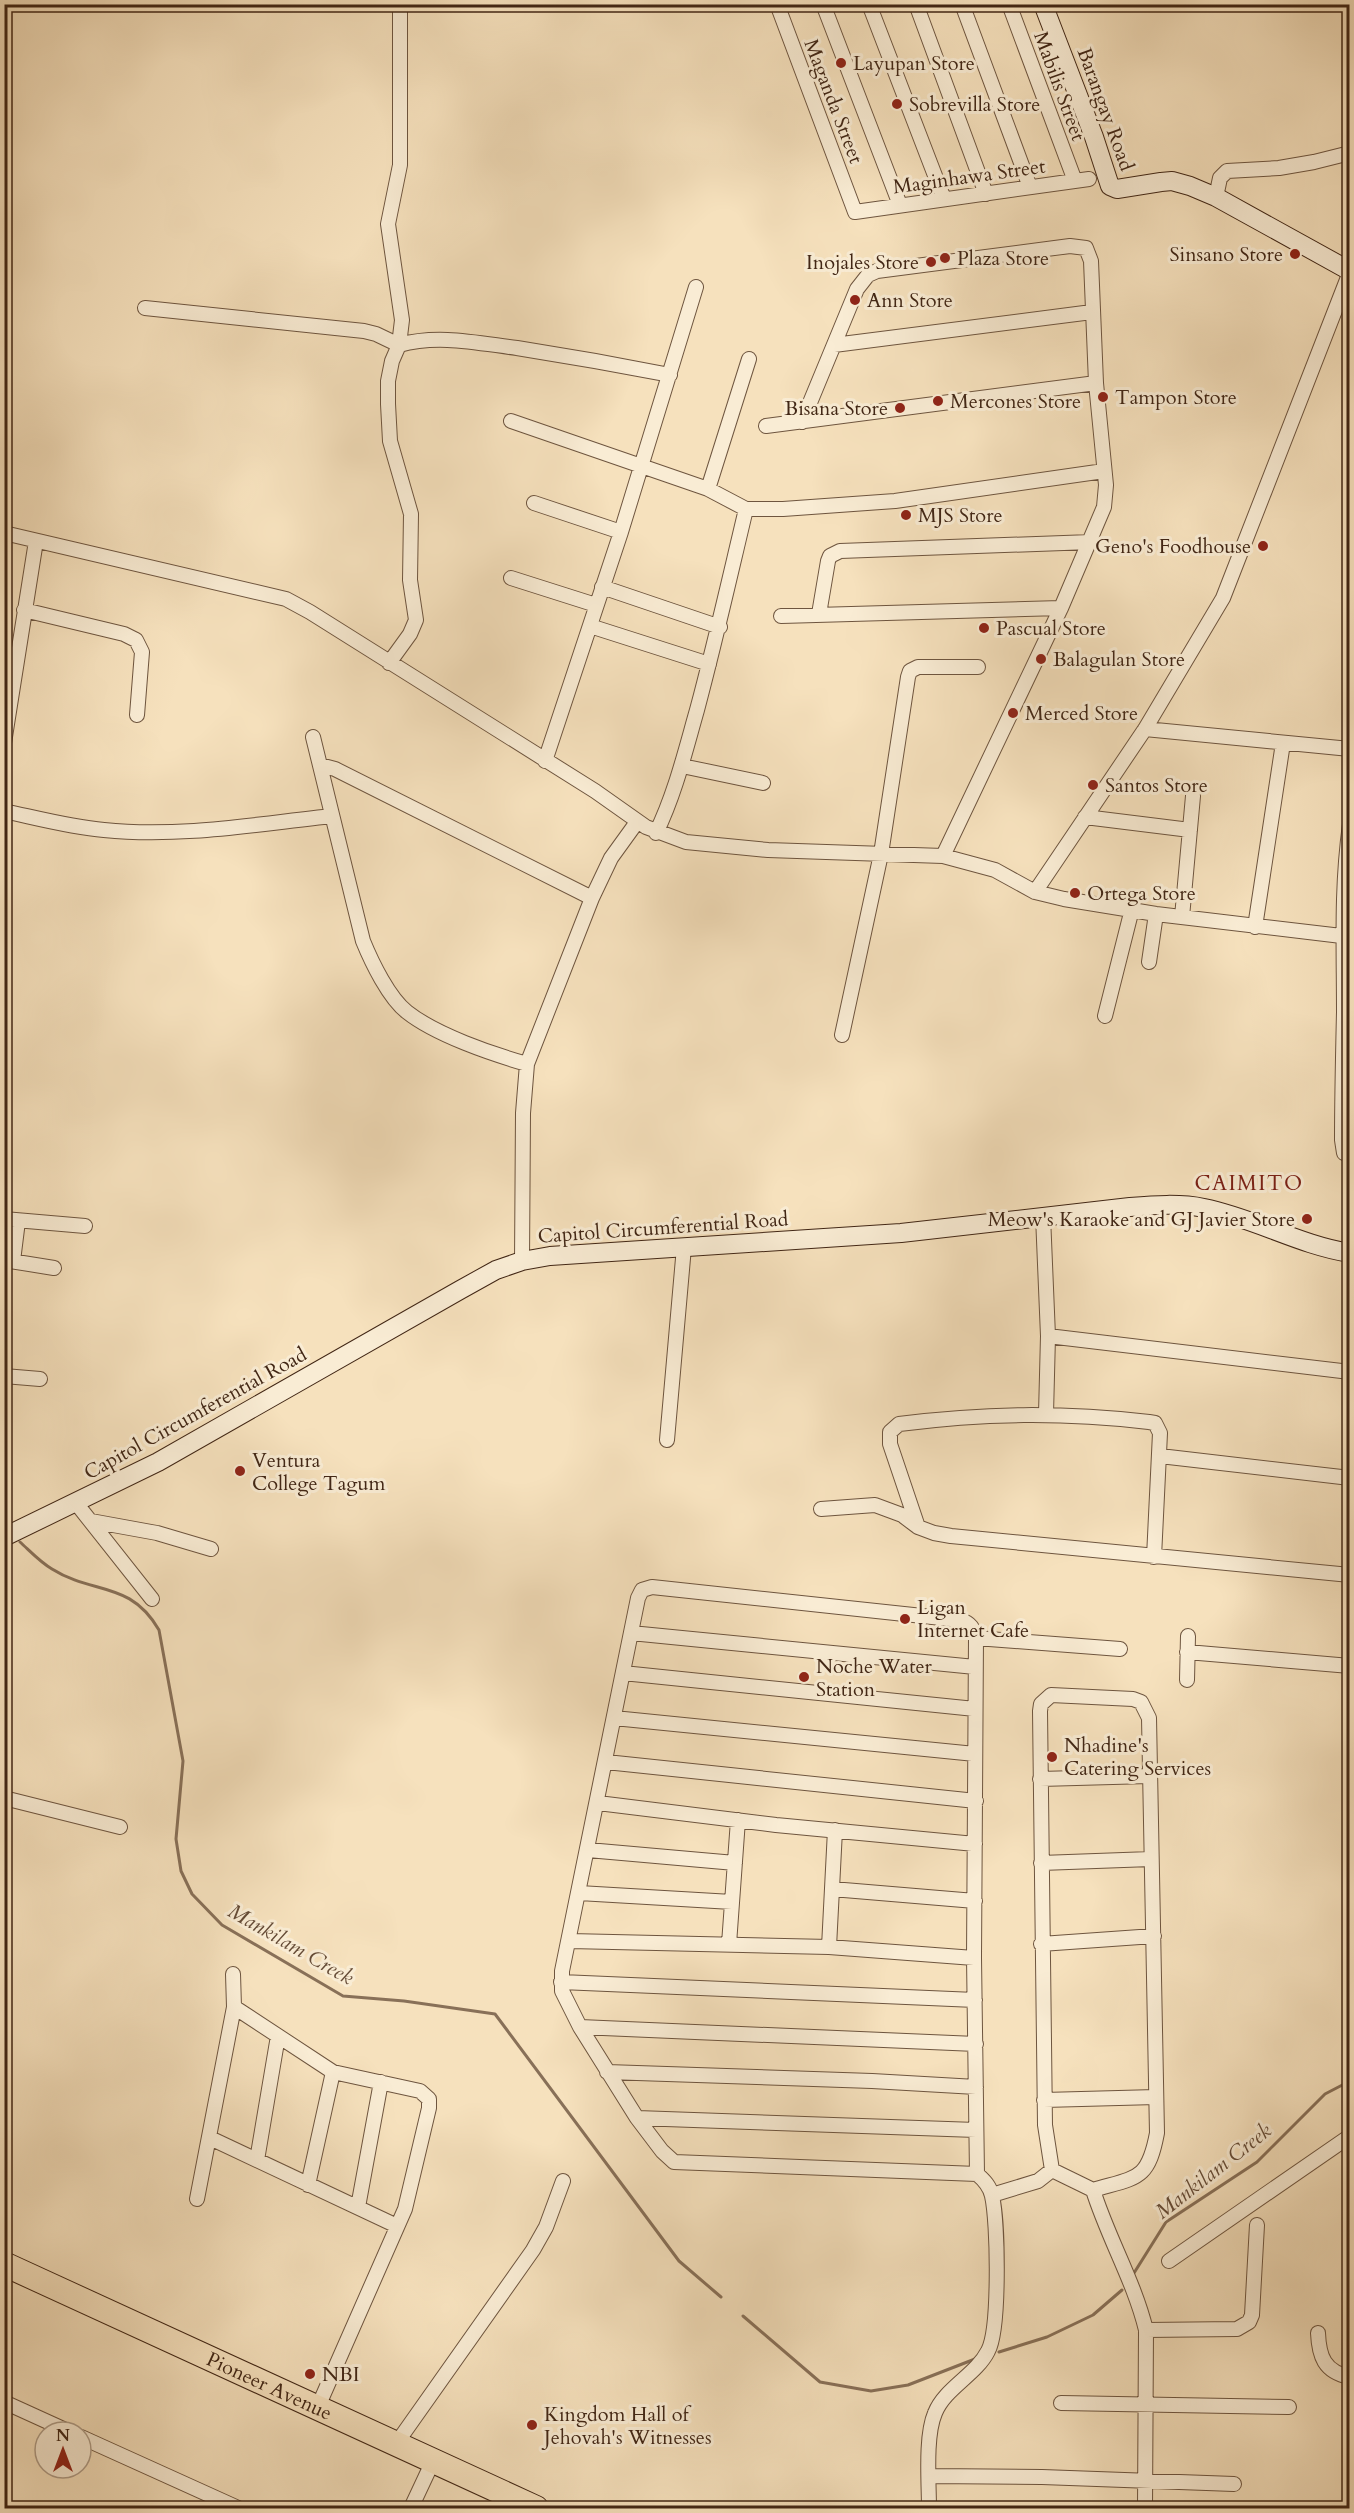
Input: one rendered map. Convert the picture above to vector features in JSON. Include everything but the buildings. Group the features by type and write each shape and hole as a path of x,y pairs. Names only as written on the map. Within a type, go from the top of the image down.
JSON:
{"highway":[{"name":"Pioneer Avenue","path":"4,2264 536,2508"}],"main road":[{"name":"Barangay Road","path":"1043,4 1094,137 1110,186 1122,188 1172,181 1190,186 1216,197 1350,271"},
{"name":"Capitol Circumferential Road","path":"4,1537 76,1503 235,1419 496,1270 522,1261 573,1254 901,1233 1130,1207 1185,1205 1222,1212 1301,1240 1350,1253"}],"street":[{"path":"389,663 410,634 416,620 410,580 411,514 389,434 388,381 392,361 399,345 402,320 388,224 400,165 400,4"},
{"name":"Maganda Street","path":"777,4 855,212"},
{"path":"823,4 900,205"},
{"path":"869,4 944,199"},
{"path":"916,4 986,194"},
{"path":"962,4 1030,188"},
{"name":"Mabilis Street","path":"1009,4 1075,181"},
{"path":"1216,197 1220,178 1227,171 1280,168 1350,153"},
{"name":"Maginhawa Street","path":"855,212 1089,179"},
{"path":"802,422 856,289 868,275 878,271 1070,246 1080,246 1089,254 1096,383 1104,471 1104,507 1062,608 943,856"},
{"path":"1035,892 1145,729 1212,618 1231,579 1350,271"},
{"path":"545,761 621,532 696,287"},
{"path":"145,308 364,331 399,345 414,340 447,339 592,359 670,375"},
{"path":"834,345 1092,312"},
{"path":"708,489 750,359"},
{"path":"766,426 1096,383"},
{"path":"511,421 708,489 746,509 783,509 896,501 1104,471"},
{"path":"534,503 621,532"},
{"path":"656,833 667,811 682,766 720,627 746,509"},
{"path":"4,532 286,599 595,791 656,833 686,842 711,845 943,856 995,870 1035,892 1064,899 1255,927 1346,936"},
{"path":"4,744 36,541"},
{"path":"819,615 828,561 831,556 840,551 1091,542"},
{"path":"511,578 596,606"},
{"path":"602,587 720,627"},
{"path":"781,616 1062,608"},
{"path":"24,610 124,634 136,639 142,652 137,715"},
{"path":"590,626 709,664"},
{"path":"842,1035 881,854 910,671 925,666 978,667"},
{"path":"1145,729 1350,749"},
{"path":"313,737 363,941 369,957 397,1002 408,1012 468,1044 527,1064"},
{"path":"1255,927 1283,743"},
{"path":"320,765 335,769 592,898"},
{"path":"682,766 763,783"},
{"path":"1182,917 1193,796"},
{"path":"4,811 103,830 139,832 222,828 332,816"},
{"path":"1085,817 1190,830"},
{"path":"522,1261 522,1113 527,1064 592,898 611,858 637,822"},
{"path":"1344,1153 1342,1140 1344,1012 1350,824"},
{"path":"1105,1016 1132,909"},
{"path":"1149,962 1156,914"},
{"path":"1043,1216 1048,1336 1046,1414"},
{"path":"54,1268 9,1260 11,1220 85,1226"},
{"path":"667,1440 684,1247"},
{"path":"1048,1336 1350,1372"},
{"path":"4,1376 40,1379"},
{"path":"918,1527 890,1444 889,1438 894,1427 909,1423 992,1414 1046,1414 1155,1424 1160,1433 1160,1456 1154,1557"},
{"path":"1160,1456 1350,1478"},
{"path":"76,1503 153,1599"},
{"path":"821,1509 875,1505 902,1515 918,1527 951,1536 1350,1575"},
{"path":"91,1521 157,1533 211,1549"},
{"path":"929,2508 931,2427 935,2412 942,2400 979,2365 989,2350 992,2340 996,2307 996,2262 992,2195 987,2183 977,2174 682,2164 667,2157 637,2118 566,2002 561,1982 639,1594 642,1590 652,1587 960,1620 968,1622 973,1628 976,1638 974,1958 977,2174"},
{"path":"631,1633 975,1667"},
{"path":"1187,1680 1188,1636"},
{"path":"976,1638 1120,1648"},
{"path":"1187,1652 1350,1666"},
{"path":"623,1673 975,1709"},
{"path":"1059,1695 1133,1699 1141,1702 1149,1718 1157,2133 1150,2163 1134,2177 1093,2190 1052,2170 1047,2148 1044,2100 1040,1711 1045,1699 1059,1695"},
{"path":"614,1718 975,1754"},
{"path":"606,1762 976,1801"},
{"path":"1040,1779 1149,1776"},
{"path":"4,1798 120,1827"},
{"path":"598,1803 975,1844"},
{"path":"729,1944 738,1820"},
{"path":"829,1947 835,1830"},
{"path":"588,1850 735,1863"},
{"path":"1041,1863 1151,1859"},
{"path":"832,1889 975,1901"},
{"path":"579,1893 732,1902"},
{"path":"1041,1944 1154,1936"},
{"path":"570,1941 829,1947 974,1958"},
{"path":"197,2199 234,2007 233,1974"},
{"path":"561,1982 975,2000"},
{"path":"234,2007 333,2072 420,2091 429,2099 414,2181 405,2209 317,2409"},
{"path":"580,2027 976,2044"},
{"path":"257,2160 278,2036"},
{"path":"308,2185 333,2072"},
{"path":"607,2072 976,2087"},
{"path":"358,2206 381,2082"},
{"path":"1044,2100 1156,2097"},
{"path":"637,2118 976,2130"},
{"path":"1169,2261 1350,2136"},
{"path":"210,2138 397,2226"},
{"path":"992,2195 1038,2181 1052,2170"},
{"path":"396,2444 533,2250 546,2227 562,2181"},
{"path":"1093,2190 1111,2240 1136,2295 1146,2330 1145,2508"},
{"path":"1146,2330 1237,2329 1249,2322 1252,2315 1257,2225"},
{"path":"1318,2333 1319,2353 1327,2365 1342,2376 1350,2377"},
{"path":"4,2402 44,2420"},
{"path":"1061,2403 1289,2407"},
{"path":"93,2442 238,2508"},
{"path":"411,2508 433,2461"},
{"path":"929,2476 1234,2484"}],"waterway":[{"name":"Mankilam Creek","path":"20,1542 43,1563 67,1577 110,1590 136,1603 148,1614 159,1630 183,1761 176,1839 181,1871 192,1894 222,1925 343,1996 404,2001 495,2014 679,2261 721,2297"},
{"name":"Mankilam Creek","path":"1134,2273 1166,2222 1257,2162 1325,2094 1350,2081"},
{"name":"Mankilam Creek","path":"999,2352 1047,2337 1093,2315 1122,2290"},
{"name":"Mankilam Creek","path":"743,2316 820,2382 871,2391 908,2385 975,2359"}],"place":[{"name":"Layupan Store","path":"841,63"},
{"name":"Sobrevilla Store","path":"897,104"},
{"name":"Sinsano Store","path":"1295,254"},
{"name":"Plaza Store","path":"945,258"},
{"name":"Inojales Store","path":"931,262"},
{"name":"Ann Store","path":"855,300"},
{"name":"Tampon Store","path":"1103,397"},
{"name":"Mercones Store","path":"938,401"},
{"name":"Bisana Store","path":"900,408"},
{"name":"MJS Store","path":"906,515"},
{"name":"Geno's Foodhouse","path":"1263,546"},
{"name":"Pascual Store","path":"984,628"},
{"name":"Balagulan Store","path":"1041,659"},
{"name":"Merced Store","path":"1013,713"},
{"name":"Santos Store","path":"1093,785"},
{"name":"Ortega Store","path":"1075,893"},
{"name":"Meow's Karaoke and GJ Javier Store","path":"1307,1219"},
{"name":"Ventura College Tagum","path":"240,1471"},
{"name":"Ligan Internet Cafe","path":"905,1619"},
{"name":"Noche Water Station","path":"804,1677"},
{"name":"Nhadine's Catering Services","path":"1052,1757"},
{"name":"NBI","path":"310,2374"},
{"name":"Kingdom Hall of Jehovah's Witnesses","path":"532,2425"}],"district":[{"name":"CAIMITO","path":"1249,1183"}]}
